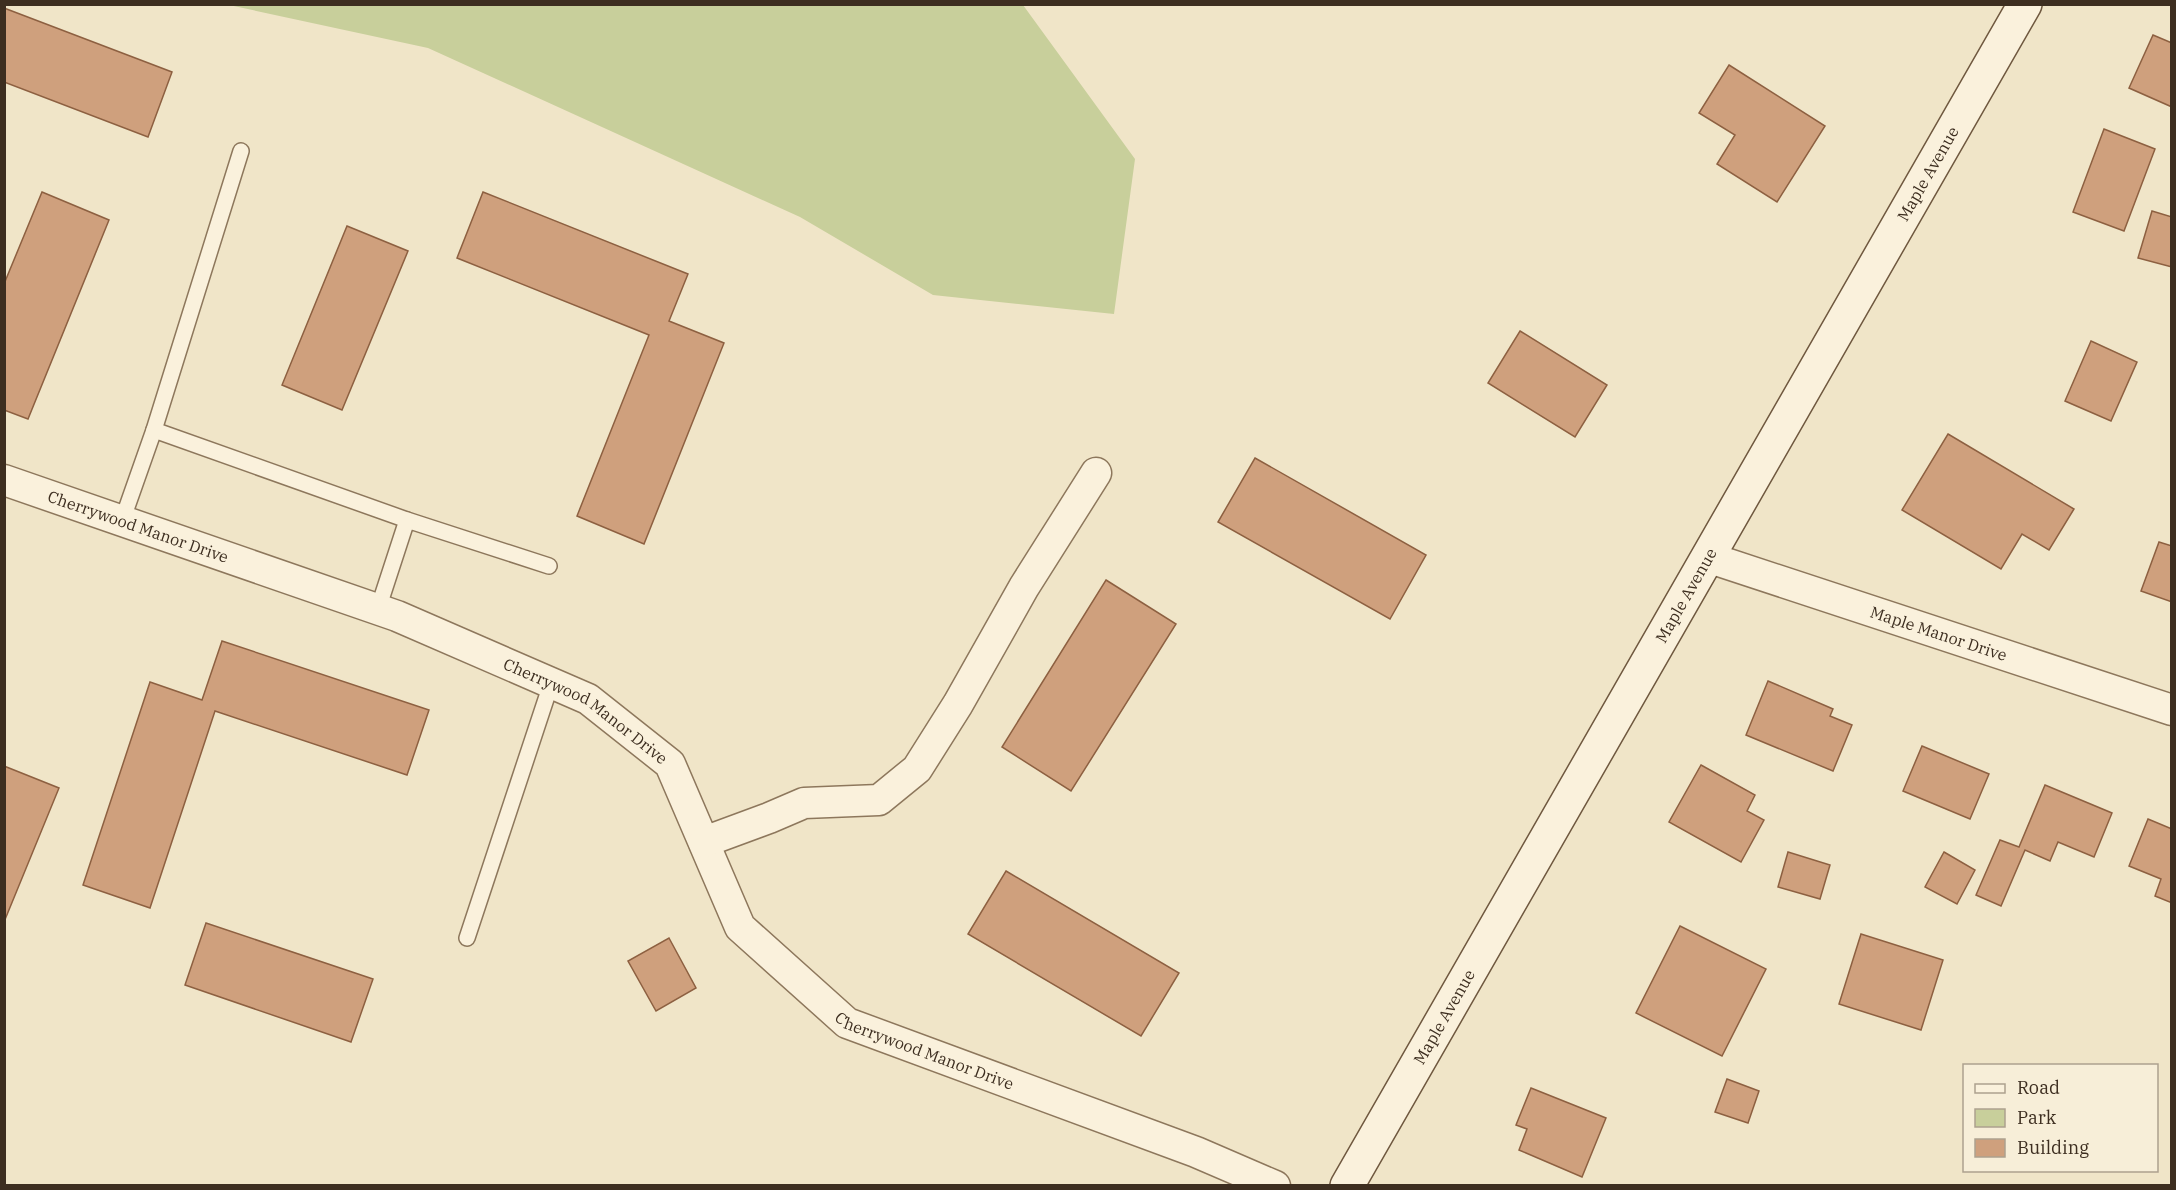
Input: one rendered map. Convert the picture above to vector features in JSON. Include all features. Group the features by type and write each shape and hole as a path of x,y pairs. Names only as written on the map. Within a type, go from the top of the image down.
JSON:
{"main road":[{"name":"Maple Avenue","path":"1347,1185 2025,4"}],"street":[{"path":"704,842 804,803 879,800 917,769 958,704 1024,587 1096,473"},
{"name":"Cherrywood Manor Drive","path":"4,480 398,616 588,699 670,764 740,927 847,1023 1196,1152 1275,1185"},
{"name":"Maple Manor Drive","path":"1707,557 2172,710"}],"lane":[{"path":"122,521 154,430 241,151"},
{"path":"154,430 407,520 549,566"},
{"path":"378,609 407,520"},
{"path":"468,938 551,684"}],"green space":[{"path":"229,5 1023,5 1135,159 1114,314 933,295 800,217 428,48"}],"building":[{"path":"4,8 172,72 148,137 4,82"},
{"path":"2153,35 2172,43 2172,107 2129,88"},
{"path":"1729,65 1825,126 1777,202 1717,164 1735,135 1699,113"},
{"path":"2104,129 2155,149 2124,231 2073,212"},
{"path":"42,192 109,220 28,419 4,410 4,284"},
{"path":"483,192 688,274 669,321 724,343 644,544 577,516 649,335 457,258"},
{"path":"2152,211 2172,217 2172,267 2138,258"},
{"path":"347,226 408,251 342,410 282,385"},
{"path":"1520,331 1607,385 1575,437 1488,383"},
{"path":"2091,341 2137,362 2111,421 2065,401"},
{"path":"1948,434 2074,509 2049,550 2022,534 2001,569 1902,510"},
{"path":"1255,458 1426,555 1390,619 1218,522"},
{"path":"2159,542 2172,546 2172,602 2141,591"},
{"path":"1106,580 1176,624 1071,791 1002,747"},
{"path":"222,641 429,710 407,775 215,711 150,908 83,885 150,682 202,700"},
{"path":"1768,681 1833,709 1830,716 1852,725 1833,771 1746,735"},
{"path":"1922,746 1989,774 1970,819 1903,791"},
{"path":"1701,765 1755,795 1747,811 1764,820 1741,862 1669,822"},
{"path":"4,766 59,788 4,922"},
{"path":"2045,785 2112,813 2094,857 2058,842 2050,861 2025,850 2001,906 1976,895 2000,840 2019,847"},
{"path":"2148,819 2172,829 2172,903 2155,896 2161,879 2129,866"},
{"path":"1788,852 1830,865 1820,899 1778,887"},
{"path":"1944,852 1975,870 1957,904 1925,887"},
{"path":"1006,871 1179,973 1141,1036 968,934"},
{"path":"206,923 373,979 351,1042 185,985"},
{"path":"1680,926 1766,969 1722,1056 1636,1013"},
{"path":"1861,934 1943,960 1921,1030 1839,1004"},
{"path":"669,938 696,988 656,1011 628,961"},
{"path":"1727,1079 1759,1091 1748,1123 1715,1112"},
{"path":"1531,1088 1606,1118 1582,1177 1519,1150 1527,1129 1516,1125"}]}
